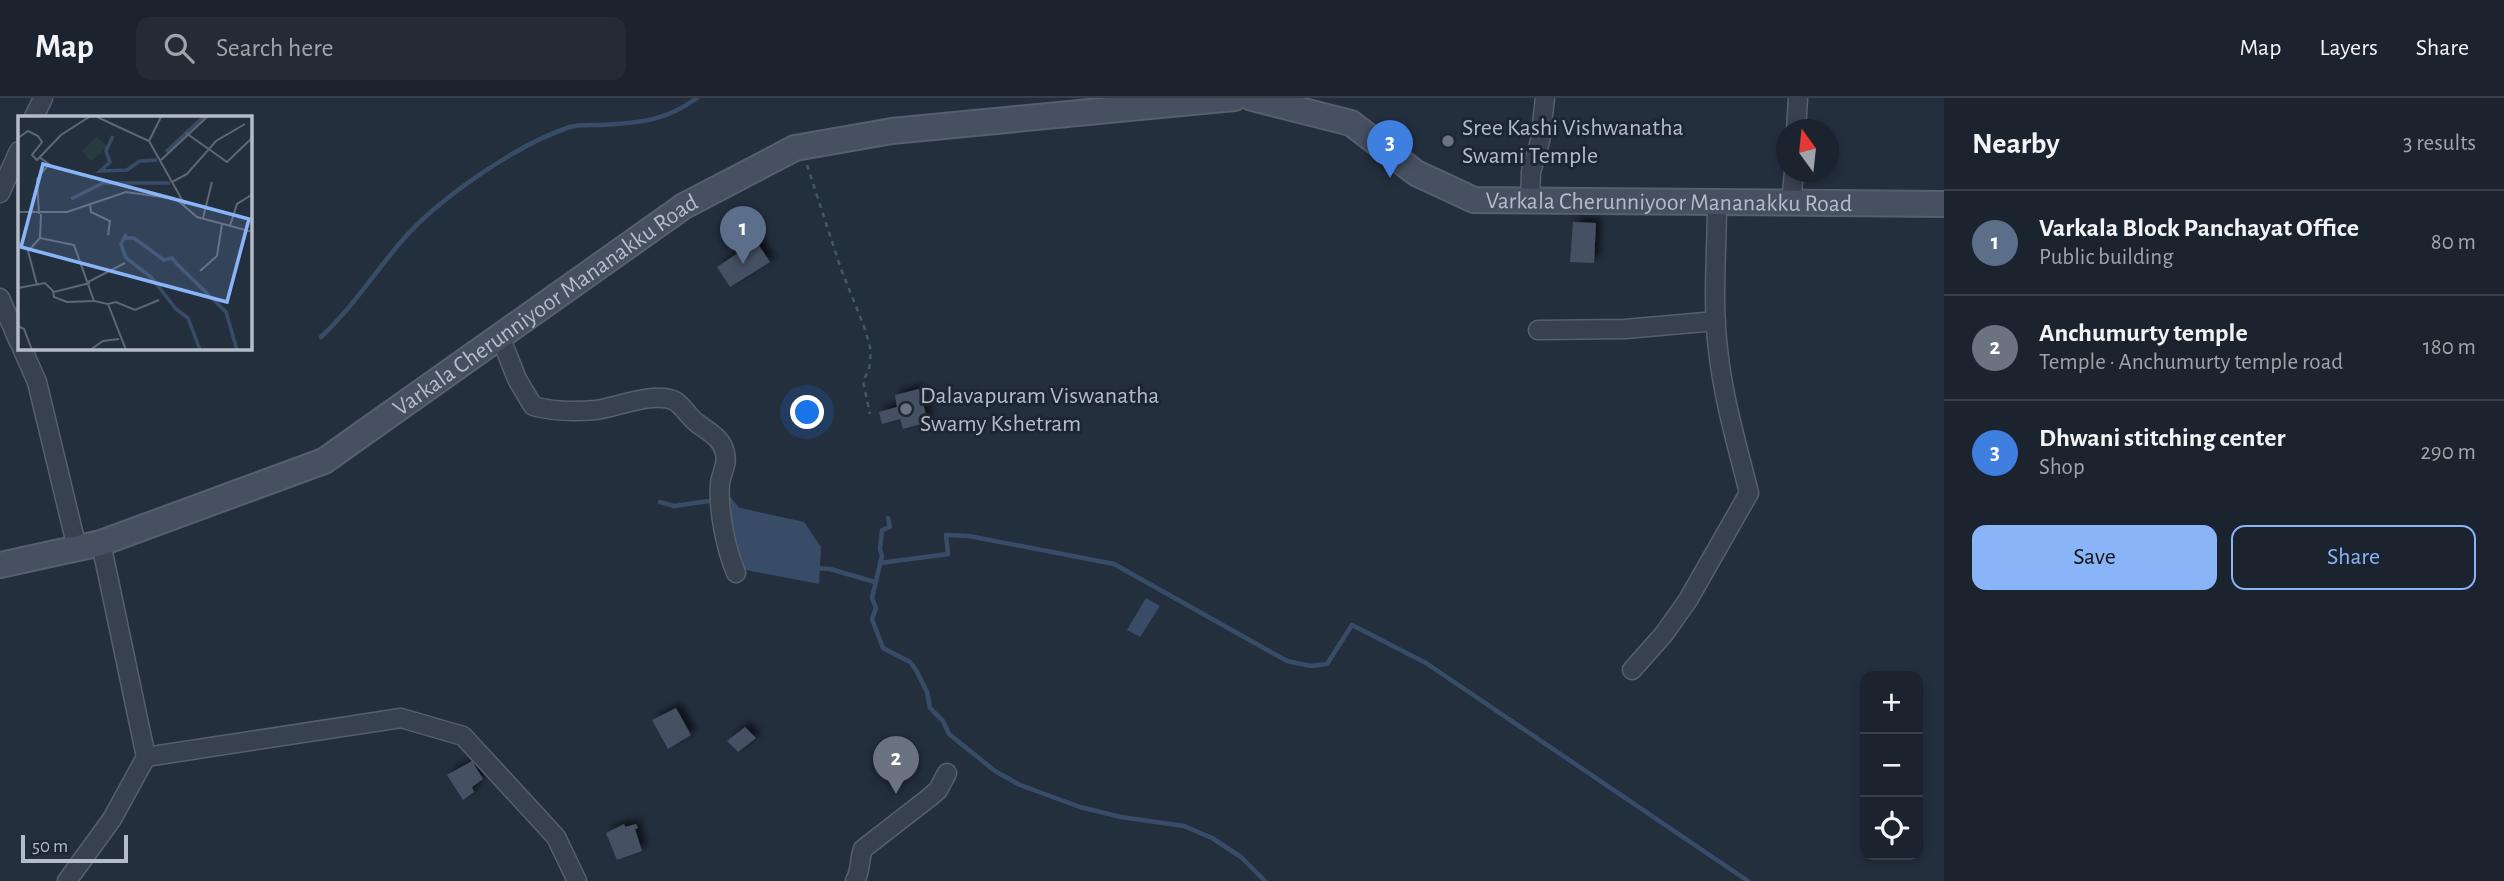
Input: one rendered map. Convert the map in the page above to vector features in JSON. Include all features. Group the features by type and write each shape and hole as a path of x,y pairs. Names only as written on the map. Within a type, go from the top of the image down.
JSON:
{"main road":[{"name":"Varkala Cherunniyoor Mananakku Road","path":"0,565 89,546 324,461 684,206 795,148 892,131 1234,98"},
{"name":"Varkala Cherunniyoor Mananakku Road","path":"1252,98 1351,123 1416,173 1474,200 1944,204"},
{"path":"1329,98 1351,123"}],"street":[{"path":"34,116 43,98"},
{"path":"1530,201 1531,172 1540,141 1545,98"},
{"path":"1797,119 1798,98"},
{"path":"0,193 18,153"},
{"path":"1791,203 1793,182"},
{"path":"1632,670 1664,634 1688,600 1749,493 1733,433 1718,350 1717,202"},
{"path":"0,298 18,340"},
{"path":"1538,330 1625,329 1716,321"},
{"path":"500,336 517,379 533,406 555,412 598,409 661,397 676,402 694,421 720,439 726,464 720,489 726,545 736,573"},
{"path":"23,350 37,382 89,546 146,757 112,819 67,881"},
{"path":"146,757 401,718 463,736 556,837 577,881"},
{"path":"855,881 859,875 859,859 863,849 938,790 947,773"}],"path":[{"path":"803,146 841,268 871,351 869,370 863,381 870,414"}],"water":[{"path":"727,505 804,522 821,547 819,584 741,569"},
{"path":"1146,598 1160,606 1140,637 1127,630"}],"building":[{"path":"1573,222 1596,223 1594,263 1570,262"},
{"path":"756,241 770,262 730,287 717,267"},
{"name":"Dalavapuram Viswanatha Swamy Kshetram","path":"919,389 928,422 903,429 900,419 882,424 879,412 897,407 895,395"},
{"path":"676,708 691,735 668,749 652,720"},
{"path":"745,727 756,738 738,752 727,741"},
{"path":"472,761 483,779 472,787 474,792 463,800 447,775"},
{"path":"624,824 625,827 636,824 642,851 617,860 606,833"}],"waterway":[{"path":"321,337 415,227 455,192 502,160 526,146 570,127 652,119 674,112 697,98"},
{"path":"724,499 728,498 740,512"},
{"path":"660,502 674,506 716,500"},
{"path":"888,518 890,527 882,530 882,556 872,598 876,608 872,619 883,648 910,662 916,670 927,692 930,708 943,721 949,734 995,771 1020,785 1080,807 1121,817 1184,826 1212,838 1241,857 1265,881"},
{"path":"880,563 948,554 946,535 969,536 1114,564 1287,661 1311,666 1327,664 1352,625 1426,663 1748,881"},
{"path":"816,568 830,569 875,582"}],"place":[{"name":"Sree Kashi Vishwanatha Swami Temple","path":"1448,141"},
{"name":"Dhwani stitching center","path":"1390,178"},
{"name":"Varkala Block Panchayat Office","path":"743,264"},
{"name":"Dalavapuram Viswanatha Swamy Kshetram","path":"906,409"},
{"name":"Anchumurty temple","path":"896,794"}]}
